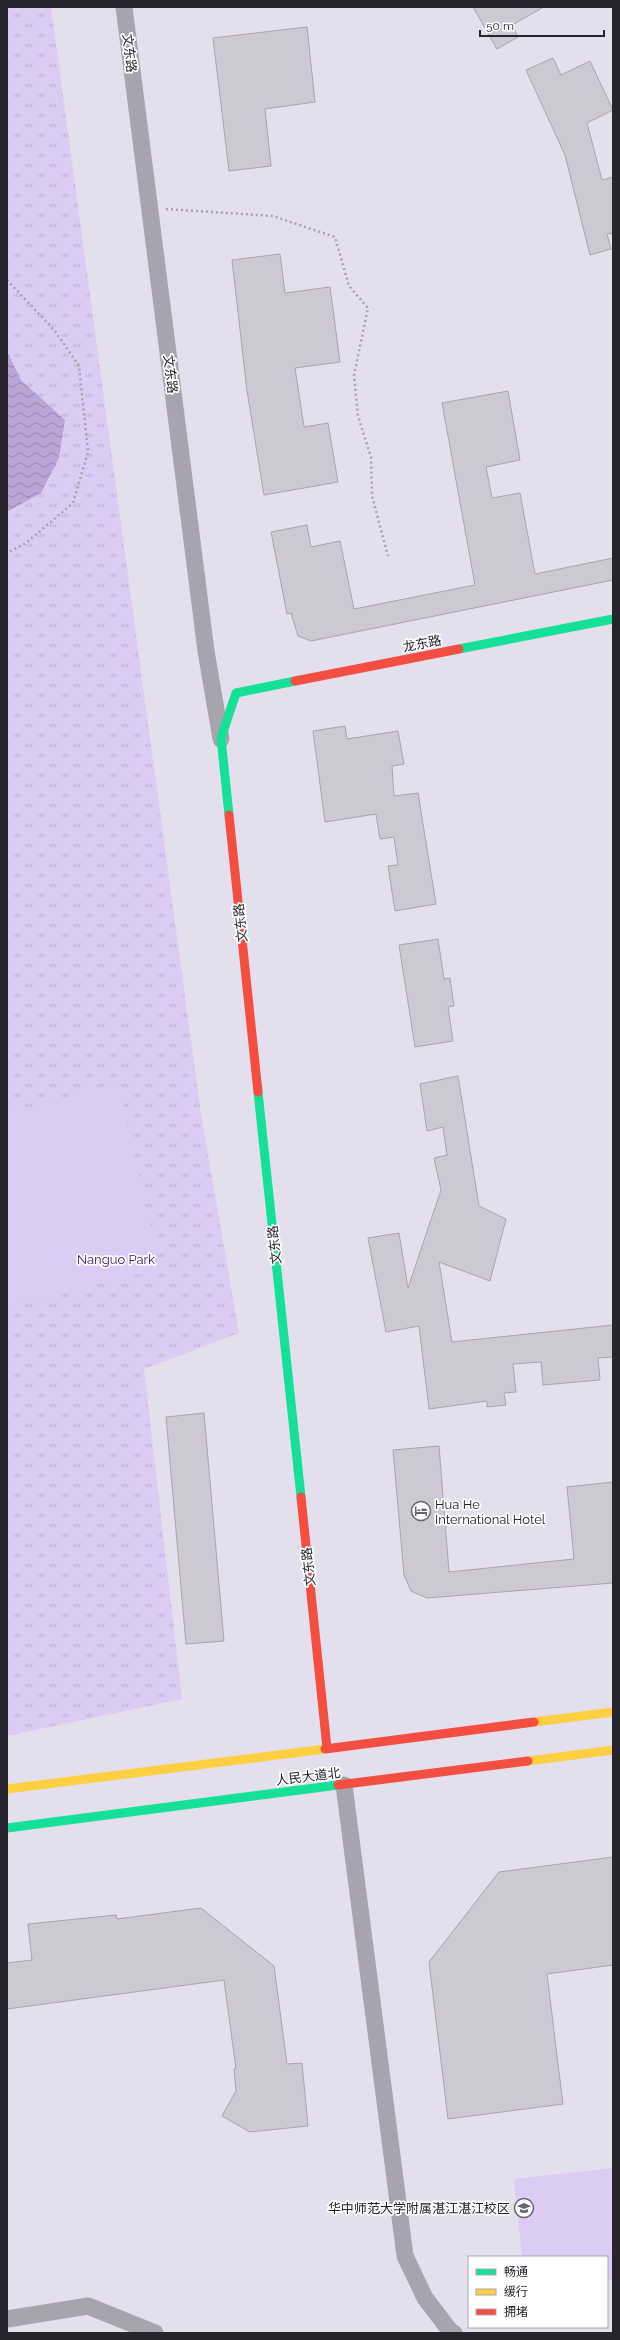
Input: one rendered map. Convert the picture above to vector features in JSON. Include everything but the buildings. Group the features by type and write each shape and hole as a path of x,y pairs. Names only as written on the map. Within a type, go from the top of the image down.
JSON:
{"street":[{"name":"文东路","path":"124,7 205,643 221,741 327,1748"},
{"name":"龙东路","path":"236,693 613,619"},
{"name":"文东路","path":"221,741 236,693"},
{"name":"人民大道北","path":"7,1789 613,1712"},
{"name":"人民大道北","path":"7,1828 613,1750"},
{"path":"344,1785 405,2256 425,2298 451,2332 454,2333"},
{"path":"7,2319 88,2306 155,2333"}],"path":[{"path":"150,208 272,216 335,237 349,286 368,308 354,375 358,416 371,457 372,496 388,556"},
{"path":"7,280 55,331 79,366 88,452 73,503 26,544 7,553"}],"green space":[{"name":"Nanguo Park","path":"7,7 51,7 201,1114 239,1333 144,1369 182,1699 7,1736"},
{"path":"118,1082 159,1269 7,1305 7,1114"},
{"path":"613,2168 613,2280 608,2280 608,2256 522,2256 514,2179"}],"water":[{"path":"7,351 21,380 65,420 59,458 41,493 7,512"}],"traffic: fast":[{"path":"459,649 613,619"},
{"path":"229,815 221,738 236,693 295,681"},
{"path":"258,1092 301,1497"},
{"path":"7,1828 338,1785"}],"traffic: slow":[{"path":"534,1722 613,1712"},
{"path":"7,1789 325,1749"},
{"path":"528,1761 613,1750"}],"traffic: jam":[{"path":"295,681 459,649"},
{"path":"229,815 258,1092"},
{"path":"301,1497 327,1748"},
{"path":"325,1749 534,1722"},
{"path":"338,1785 528,1761"}],"place":[{"name":"Hua He International Hotel","path":"421,1511"},
{"name":"华中师范大学附属湛江湛江校区","path":"524,2208"}]}
